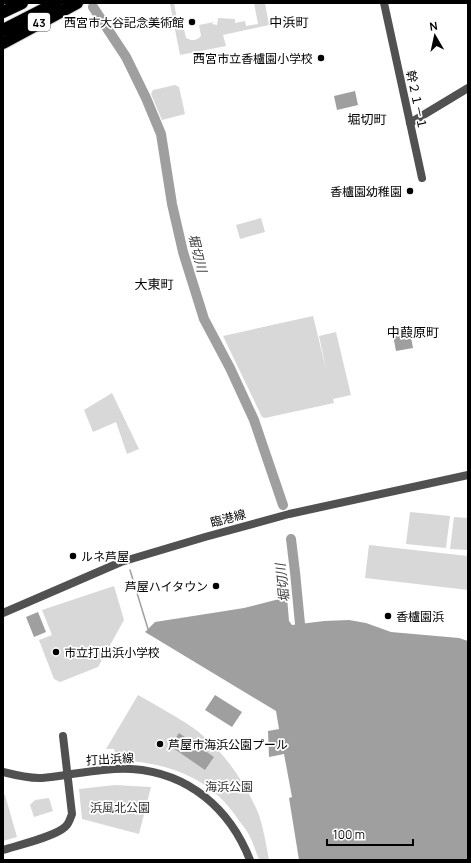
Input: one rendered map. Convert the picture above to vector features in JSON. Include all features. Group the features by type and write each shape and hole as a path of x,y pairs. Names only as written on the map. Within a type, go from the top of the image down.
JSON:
{"highway":[{"path":"3,9 12,3"},
{"name":"43","path":"3,12 22,3"},
{"path":"3,22 39,3"},
{"path":"3,30 56,3"},
{"name":"43","path":"3,42 74,3"},
{"path":"3,42 77,3"}],"street":[{"name":"幹２１－１","path":"384,3 422,178"},
{"path":"410,123 468,88"},
{"name":"臨港線","path":"3,613 121,562 205,537 289,514 468,475"},
{"path":"3,850 53,834 65,827 70,820 72,814 63,736"},
{"name":"打出浜線","path":"3,772 20,776 40,778 68,774 132,769 163,774 198,791 215,805 228,819 238,834 250,860"}],"green space":[{"path":"174,3 179,30 184,29 186,38 190,40 196,40 201,36 199,25 214,22 212,24 217,25 218,18 235,19 235,23 245,21 246,26 258,24 254,3 265,3 269,25 223,35 226,46 180,55 170,4"},
{"path":"175,85 179,87 185,114 162,120 151,94 153,90"},
{"path":"261,218 265,232 240,239 236,225"},
{"path":"313,316 327,373 319,336 336,332 351,395 333,399 334,403 265,418 262,417 223,336"},
{"path":"112,393 139,449 127,454 116,422 93,432 84,410"},
{"path":"410,512 450,516 446,548 406,544"},
{"path":"454,517 468,518 468,550 450,549"},
{"path":"369,545 468,556 468,590 365,578"},
{"path":"114,586 124,620 98,667 60,682 54,679 39,640 52,635 42,610"},
{"name":"芦屋市海浜公園プール","path":"138,695 186,723 209,741 229,763 246,788 259,815 269,860 259,860 248,833 229,807 202,783 171,769 137,762 118,760 114,749 106,749"},
{"name":"浜風北公園","path":"115,785 151,787 139,834 82,819 79,789"},
{"path":"3,794 5,795 17,837 3,841"},
{"path":"49,798 53,811 34,817 30,805 35,800"}],"shaded area":[{"path":"355,91 358,105 337,110 334,96"},
{"path":"409,327 413,348 396,351 392,330"},
{"path":"287,597 289,621 292,625 349,620 366,623 391,632 459,638 468,641 468,860 299,860 289,798 292,797 284,754 269,757 268,731 279,729 276,711 145,632 155,622 244,608"},
{"path":"38,612 46,632 34,637 26,617"},
{"path":"215,695 242,712 232,727 205,710"},
{"path":"179,733 214,757 205,770 170,746"}],"waterway":[{"name":"堀切川","path":"93,7 126,57 146,98 161,134 172,204 183,252 204,319 230,368 254,420 283,505"},
{"name":"堀切川","path":"291,539 300,624"},
{"path":"130,570 148,629"}],"place":[{"name":"西宮市大谷記念美術館","path":"192,22"},
{"name":"西宮市立香櫨園小学校","path":"321,58"},
{"name":"香櫨園幼稚園","path":"410,191"},
{"name":"ルネ芦屋","path":"73,556"},
{"name":"芦屋ハイタウン","path":"216,586"},
{"name":"香櫨園浜","path":"388,616"},
{"name":"市立打出浜小学校","path":"56,652"},
{"name":"芦屋市海浜公園プール","path":"160,744"}],"district":[{"name":"中浜町","path":"289,22"},
{"name":"堀切町","path":"367,119"},
{"name":"大東町","path":"154,284"},
{"name":"中葭原町","path":"413,332"}],"park label":[{"name":"海浜公園","path":"229,786"}]}
